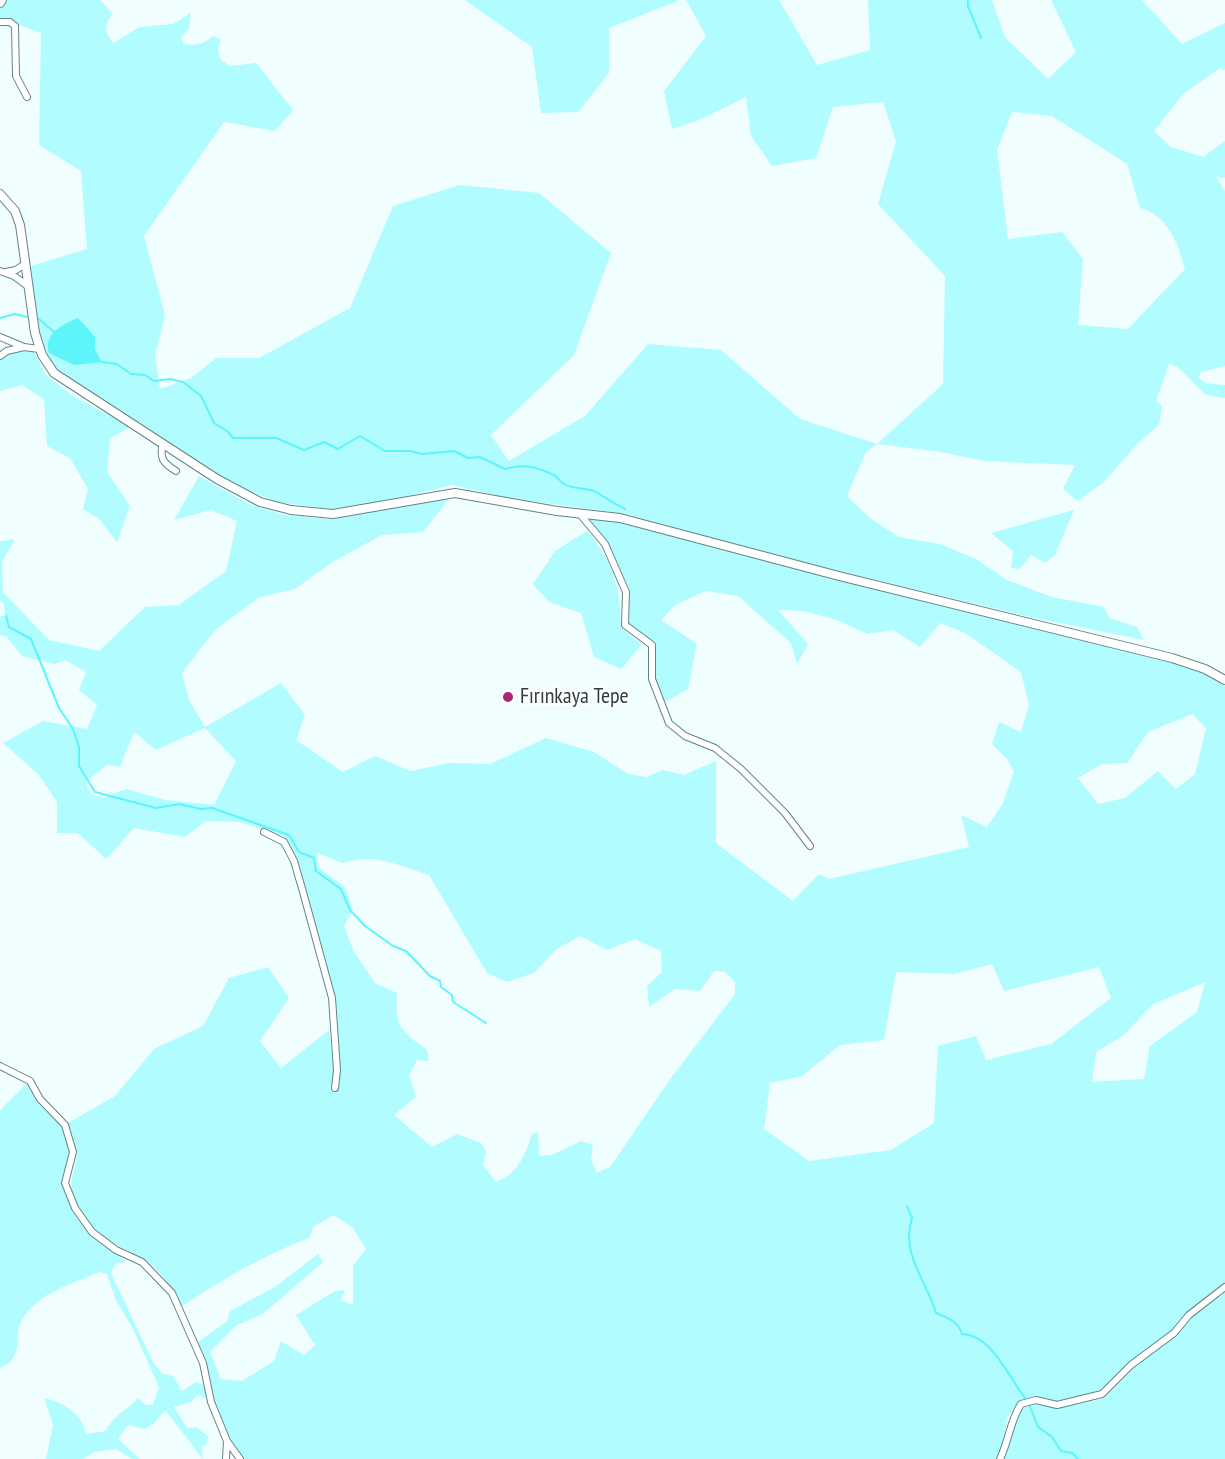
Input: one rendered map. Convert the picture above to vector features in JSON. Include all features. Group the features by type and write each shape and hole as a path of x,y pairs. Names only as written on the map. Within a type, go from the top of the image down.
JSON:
{"street":[{"path":"0,22 10,22 15,26 16,76 27,97"},
{"path":"0,194 17,218 26,262 33,322 39,349 48,366 58,377 234,490 260,502 291,510 341,513 455,493 627,520 839,576 1172,658 1205,669 1225,680"},
{"path":"2,272 16,270 26,262"},
{"path":"2,272 30,288"},
{"path":"0,337 24,347 39,349"},
{"path":"0,356 7,351 24,347"},
{"path":"163,443 160,455 164,463 176,471"},
{"path":"579,513 605,544 626,592 625,625 652,645 652,679 669,723 685,736 715,748 741,770 785,813 810,846"},
{"path":"264,832 284,842 294,861 303,892 332,998 337,1071 335,1088"},
{"path":"0,1066 30,1081 40,1099 65,1125 73,1152 65,1183 75,1208 92,1232 116,1250 142,1262 171,1293 203,1363 211,1402 227,1441 240,1459"},
{"path":"1000,1459 1007,1443 1011,1420 1021,1404 1036,1400 1057,1405 1102,1394 1131,1365 1174,1333 1189,1315 1225,1287"},
{"path":"226,1459 227,1441"}],"shaded area":[{"path":"4,0 100,0 113,14 106,28 113,43 140,27 173,24 191,13 189,28 181,38 184,44 199,44 213,36 221,39 218,48 220,59 230,66 256,63 293,110 275,131 224,122 144,236 165,315 155,356 160,389 191,378 216,358 259,358 350,308 393,206 460,185 539,193 611,253 574,355 491,435 509,461 585,416 648,344 721,350 800,419 877,444 943,384 945,276 878,204 896,141 883,102 833,107 816,158 772,166 751,136 746,97 699,120 672,129 664,91 706,36 686,0 779,0 817,65 870,50 868,0 992,0 1005,37 1048,79 1076,52 1051,0 1142,0 1182,44 1225,23 1225,70 1220,68 1182,95 1154,131 1171,147 1203,157 1225,141 1225,178 1216,177 1225,191 1225,366 1201,372 1198,378 1206,383 1225,385 1225,398 1206,395 1178,367 1169,364 1156,401 1162,406 1159,425 1137,444 1104,482 1078,501 1063,489 1075,465 984,461 941,452 878,444 866,452 847,496 870,518 899,537 940,544 976,559 1007,580 1052,597 1104,607 1109,618 1137,627 1144,640 1030,617 773,555 625,514 508,498 452,485 396,499 331,509 277,502 236,485 60,373 44,348 36,323 31,266 87,249 81,171 39,145 41,33 0,18 0,6","holes":["1012,112 1052,116 1127,164 1140,208 1158,217 1165,224 1179,250 1185,269 1128,329 1078,325 1083,259 1062,232 1008,239 997,150"]},
{"path":"465,0 680,0 609,28 609,73 578,112 541,113 532,47"},
{"path":"34,352 46,375 73,396 131,427 110,438 107,472 130,506 117,542 99,519 83,509 88,489 70,458 47,446 44,399 22,385 0,391 0,360 8,353"},
{"path":"199,476 251,505 286,515 330,519 449,499 423,532 382,535 331,563 295,589 258,598 215,630 182,673 189,700 205,727 281,683 305,715 296,740 343,772 375,756 410,771 450,763 490,764 546,738 594,752 628,774 647,777 663,770 684,775 716,761 716,843 793,901 819,874 829,879 969,847 961,815 987,827 1002,805 1014,772 1007,759 992,744 999,722 1021,732 1029,705 1021,672 965,633 940,623 920,647 893,630 867,634 837,620 804,611 778,610 808,644 797,664 791,643 738,596 706,591 675,605 661,620 697,644 688,689 667,701 662,700 654,679 655,644 628,624 629,588 608,542 585,517 613,520 844,582 1171,662 1199,671 1219,681 1225,686 1225,1284 1101,1392 1056,1402 1035,1396 1019,1402 1007,1418 1003,1444 996,1459 243,1459 220,1418 197,1343 227,1321 230,1311 275,1287 318,1254 323,1262 263,1314 237,1325 210,1352 221,1379 242,1381 274,1361 281,1341 304,1355 315,1345 296,1315 335,1291 345,1290 341,1300 353,1305 353,1266 366,1249 353,1228 334,1215 314,1226 309,1238 243,1269 181,1307 170,1286 154,1267 106,1238 85,1218 72,1189 76,1150 68,1123 115,1096 154,1049 203,1026 229,978 268,967 289,998 260,1041 281,1068 329,1030 334,1071 332,1090 337,1090 340,1069 335,996 297,861 283,836 240,822 206,821 185,837 134,828 106,859 78,833 57,833 57,802 39,775 3,743 43,721 87,729 97,705 79,690 86,672 65,660 54,664 22,656 7,637 0,635 0,616 5,616 4,604 0,600 0,541 15,539 2,562 3,592 49,640 99,651 145,607 179,605 226,571 237,521 211,510 174,520","holes":["1192,714 1206,728 1195,774 1176,789 1158,771 1125,798 1098,804 1078,778 1102,764 1127,763 1148,732","205,728 236,761 214,805 166,800 126,789 103,798 91,794 85,782 107,765 120,767 134,732 156,750","317,853 343,863 354,860 376,860 397,864 429,875 487,973 507,982 534,973 557,949 580,936 607,950 635,939 661,951 662,972 647,986 649,1007 675,989 700,991 714,971 725,972 735,982 735,994 671,1078 610,1167 597,1173 591,1160 593,1145 581,1141 552,1155 539,1156 538,1132 532,1134 524,1156 516,1168 496,1182 483,1165 486,1152 481,1143 457,1134 432,1147 394,1115 416,1097 409,1075 417,1060 429,1061 427,1050 401,1027 397,1014 397,993 375,983 354,952 344,926 353,910 345,887 319,868","992,964 1004,991 1099,967 1111,998 1051,1044 986,1060 976,1036 938,1046 934,1123 891,1150 809,1161 764,1129 770,1083 802,1076 840,1045 884,1040 896,972 955,974","1205,982 1197,1012 1150,1046 1144,1079 1092,1082 1096,1052 1124,1035 1152,1005"]},
{"path":"1074,510 1055,555 1045,563 1031,555 1020,569 1011,568 1013,551 991,533"},
{"path":"587,531 604,554 614,576 621,628 642,644 621,669 594,657 581,613 549,602 533,584 555,551"},
{"path":"27,1083 37,1102 63,1127 70,1151 62,1184 72,1211 90,1235 126,1261 115,1264 111,1273 153,1362 163,1374 173,1376 182,1391 196,1382 204,1385 208,1399 197,1395 191,1402 174,1407 187,1428 196,1427 208,1436 207,1443 202,1447 203,1459 165,1410 154,1423 145,1429 128,1425 118,1439 140,1459 132,1459 116,1449 94,1452 83,1459 46,1459 53,1425 44,1398 71,1410 81,1420 86,1434 106,1431 113,1420 138,1398 146,1405 153,1404 159,1387 132,1327 116,1300 107,1274 100,1272 79,1280 46,1296 37,1303 19,1326 16,1352 13,1358 0,1368 0,1110"},
{"path":"1225,1292 1225,1459 1003,1459 1014,1426 1024,1407 1036,1404 1060,1408 1102,1399 1132,1368 1176,1335 1190,1317"}],"water":[{"path":"78,318 95,337 95,350 102,362 74,365 49,353 49,340 52,335 66,323"}],"waterway":[{"path":"968,0 968,6 981,38"},
{"path":"0,318 15,314 27,317"},
{"path":"39,319 54,332"},
{"path":"102,362 117,364 131,374 145,375 154,381 170,379 183,382 201,396 214,423 233,438 276,438 304,450 324,442 338,449 360,436 385,451 410,451 422,454 454,451 468,458 480,457 505,469 524,466 542,470 554,475 568,486 592,490 625,509"},
{"path":"6,616 9,627 31,639 59,708 73,729 79,747 79,766 95,792 156,808 179,804 201,809 212,808 289,835 299,852 314,858 316,871 341,889 350,910 365,926 393,946 406,951 430,976 440,981 441,987 452,995 453,1002 486,1023"},
{"path":"907,1206 912,1218 909,1231 912,1255 936,1313 955,1323 962,1334 982,1341 991,1349 1025,1398"},
{"path":"1029,1404 1038,1427 1052,1437 1061,1451 1072,1453 1078,1459"}],"place":[{"name":"Fırınkaya Tepe","path":"508,697"}]}
